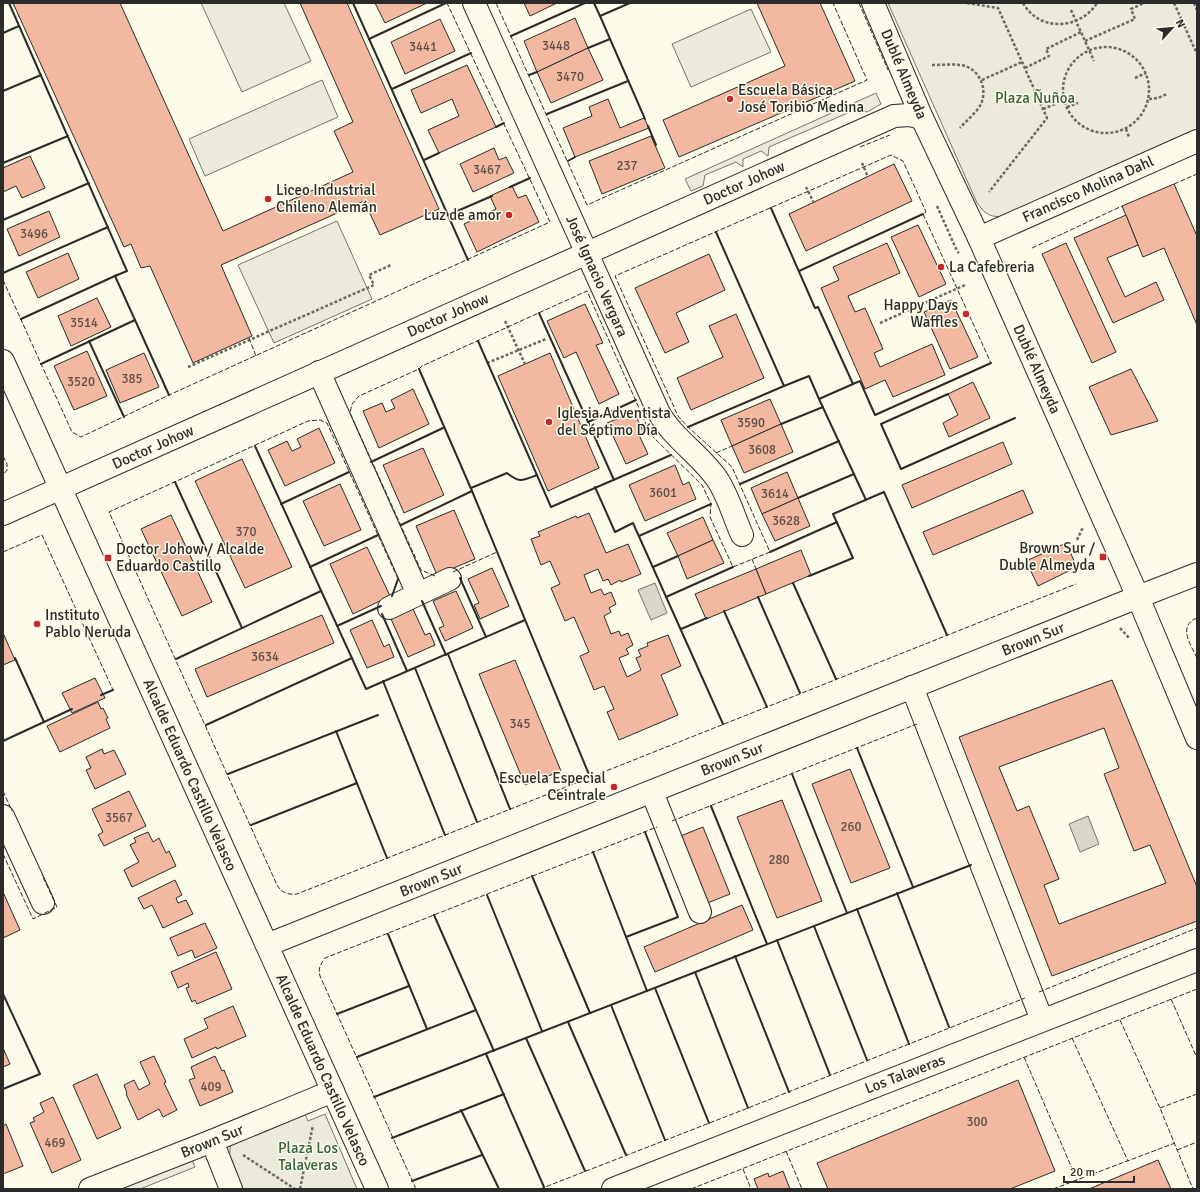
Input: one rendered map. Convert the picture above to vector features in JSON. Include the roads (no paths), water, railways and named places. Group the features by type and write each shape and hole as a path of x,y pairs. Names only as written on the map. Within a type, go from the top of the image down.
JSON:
{"street":[{"name":"José Ignacio Vergara","path":"474,3 586,253 664,421 717,478 742,535"},
{"name":"Dublé Almeyda","path":"873,3 922,118 979,238 1138,597 1197,738"},
{"path":"894,116 904,103 910,90"},
{"name":"Doctor Johow","path":"3,514 894,116 910,115 922,118"},
{"name":"Francisco Molina Dahl","path":"979,238 1197,141"},
{"name":"Alcalde Eduardo Castillo Velasco","path":"3,361 376,1189"},
{"path":"318,372 418,594"},
{"name":"Brown Sur","path":"267,945 1197,574"},
{"path":"389,608 450,579"},
{"path":"912,687 1042,1020"},
{"path":"652,792 700,912"},
{"path":"3,816 43,903"},
{"name":"Los Talaveras","path":"613,1189 1197,960"},
{"name":"Brown Sur","path":"90,1189 212,1142 333,1091"},
{"path":"212,1142 231,1189"}],"place":[{"name":"Escuela Básica José Toribio Medina","path":"730,99"},
{"name":"Liceo Industrial Chileno Alemán","path":"268,199"},
{"name":"Luz de amor","path":"509,215"},
{"name":"La Cafebreria","path":"941,267"},
{"name":"Happy Days Waffles","path":"966,314"},
{"name":"Iglesia Adventista del Séptimo Día","path":"549,422"},
{"name":"Brown Sur / Duble Almeyda","path":"1103,557"},
{"name":"Doctor Johow / Alcalde Eduardo Castillo","path":"108,558"},
{"name":"Instituto Pablo Neruda","path":"37,624"},
{"name":"Escuela Especial Ceintrale","path":"614,787"}],"park label":[{"name":"Plaza Ñuñoa","path":"1035,98"},
{"name":"Plaza Los Talaveras","path":"308,1156"}]}
